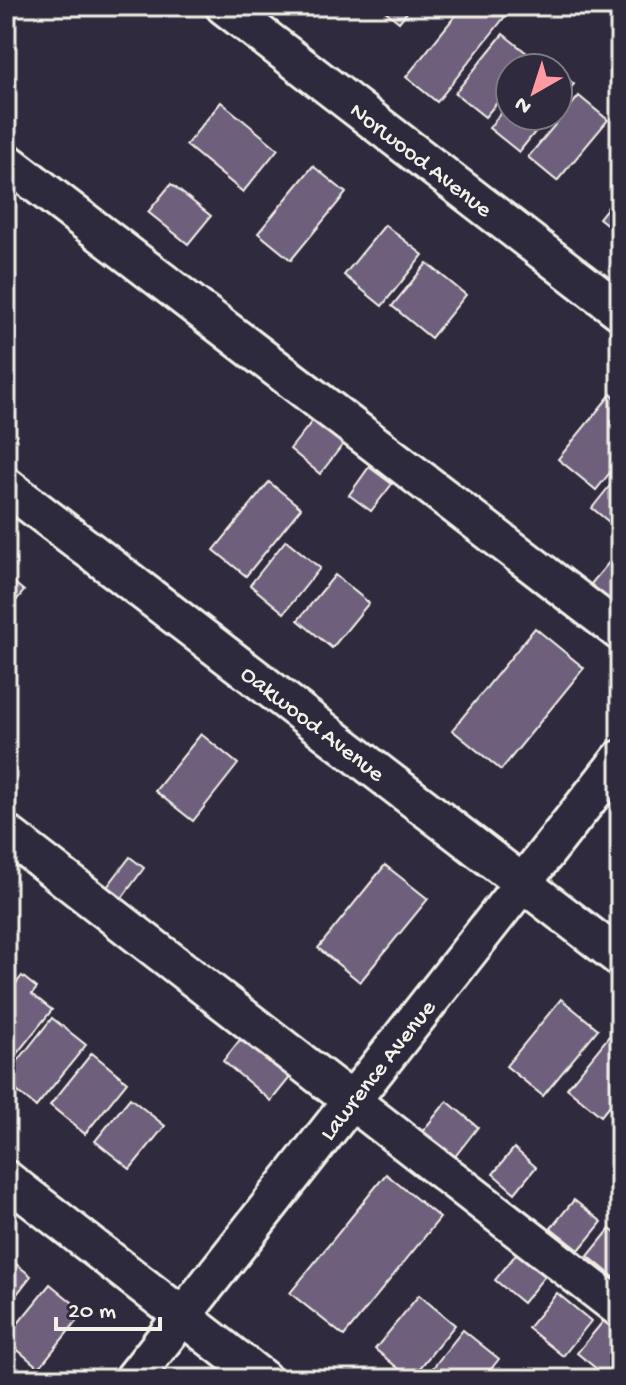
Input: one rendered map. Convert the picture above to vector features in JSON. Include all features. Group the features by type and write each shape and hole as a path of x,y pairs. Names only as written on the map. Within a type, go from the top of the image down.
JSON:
{"street":[{"name":"Norwood Avenue","path":"224,6 620,311"},
{"path":"6,161 620,632"},
{"name":"Oakwood Avenue","path":"6,486 620,958"},
{"name":"Lawrence Avenue","path":"133,1379 620,759"},
{"path":"6,833 620,1309"},
{"path":"6,1179 263,1379"}],"building":[{"path":"379,6 412,6 399,22"},
{"path":"463,6 497,6 507,14 437,102 406,77"},
{"path":"503,34 526,52 494,52 494,106 485,117 455,93"},
{"path":"579,96 608,120 557,181 528,157 549,132 574,132 574,102"},
{"path":"221,102 278,149 243,192 186,145"},
{"path":"494,132 535,132 519,152"},
{"path":"313,166 346,193 291,260 258,233"},
{"path":"171,184 211,216 188,244 148,212"},
{"path":"620,192 620,235 599,218"},
{"path":"385,225 423,255 382,306 344,275"},
{"path":"427,263 466,295 431,338 392,306"},
{"path":"611,394 620,402 620,460 596,490 558,459"},
{"path":"314,419 344,443 320,474 290,449"},
{"path":"369,467 392,484 371,511 349,495"},
{"path":"620,473 620,531 592,508"},
{"path":"269,482 301,508 246,576 214,550"},
{"path":"286,540 320,568 284,613 250,585"},
{"path":"620,549 620,609 590,585"},
{"path":"335,575 369,603 332,648 298,620"},
{"path":"6,576 24,591 6,613"},
{"path":"535,628 584,668 501,770 452,730"},
{"path":"201,734 238,764 193,821 155,791"},
{"path":"130,857 144,868 122,898 107,887"},
{"path":"385,865 428,899 360,982 318,948"},
{"path":"22,976 37,988 32,994 52,1010 6,1067 6,996"},
{"path":"561,999 598,1029 543,1096 506,1066"},
{"path":"52,1018 86,1045 36,1107 6,1082 6,1076"},
{"path":"247,1031 296,1070 271,1101 223,1061"},
{"path":"609,1036 620,1044 620,1093 601,1116 567,1088"},
{"path":"92,1053 127,1082 85,1134 50,1105"},
{"path":"130,1098 165,1126 130,1169 95,1141"},
{"path":"447,1101 478,1127 453,1159 421,1133"},
{"path":"514,1148 536,1167 515,1193 493,1174"},
{"path":"386,1174 440,1218 344,1336 290,1293"},
{"path":"574,1200 602,1222 579,1250 551,1228"},
{"path":"610,1229 620,1237 620,1274 616,1279 588,1256"},
{"path":"517,1253 545,1276 523,1303 495,1280"},
{"path":"6,1256 31,1276 6,1308"},
{"path":"50,1284 84,1312 39,1368 6,1338"},
{"path":"557,1293 591,1321 563,1356 528,1328"},
{"path":"419,1295 455,1325 411,1379 375,1349"},
{"path":"605,1319 620,1331 620,1363 608,1378 577,1353"},
{"path":"463,1330 499,1359 483,1379 424,1379"}]}
